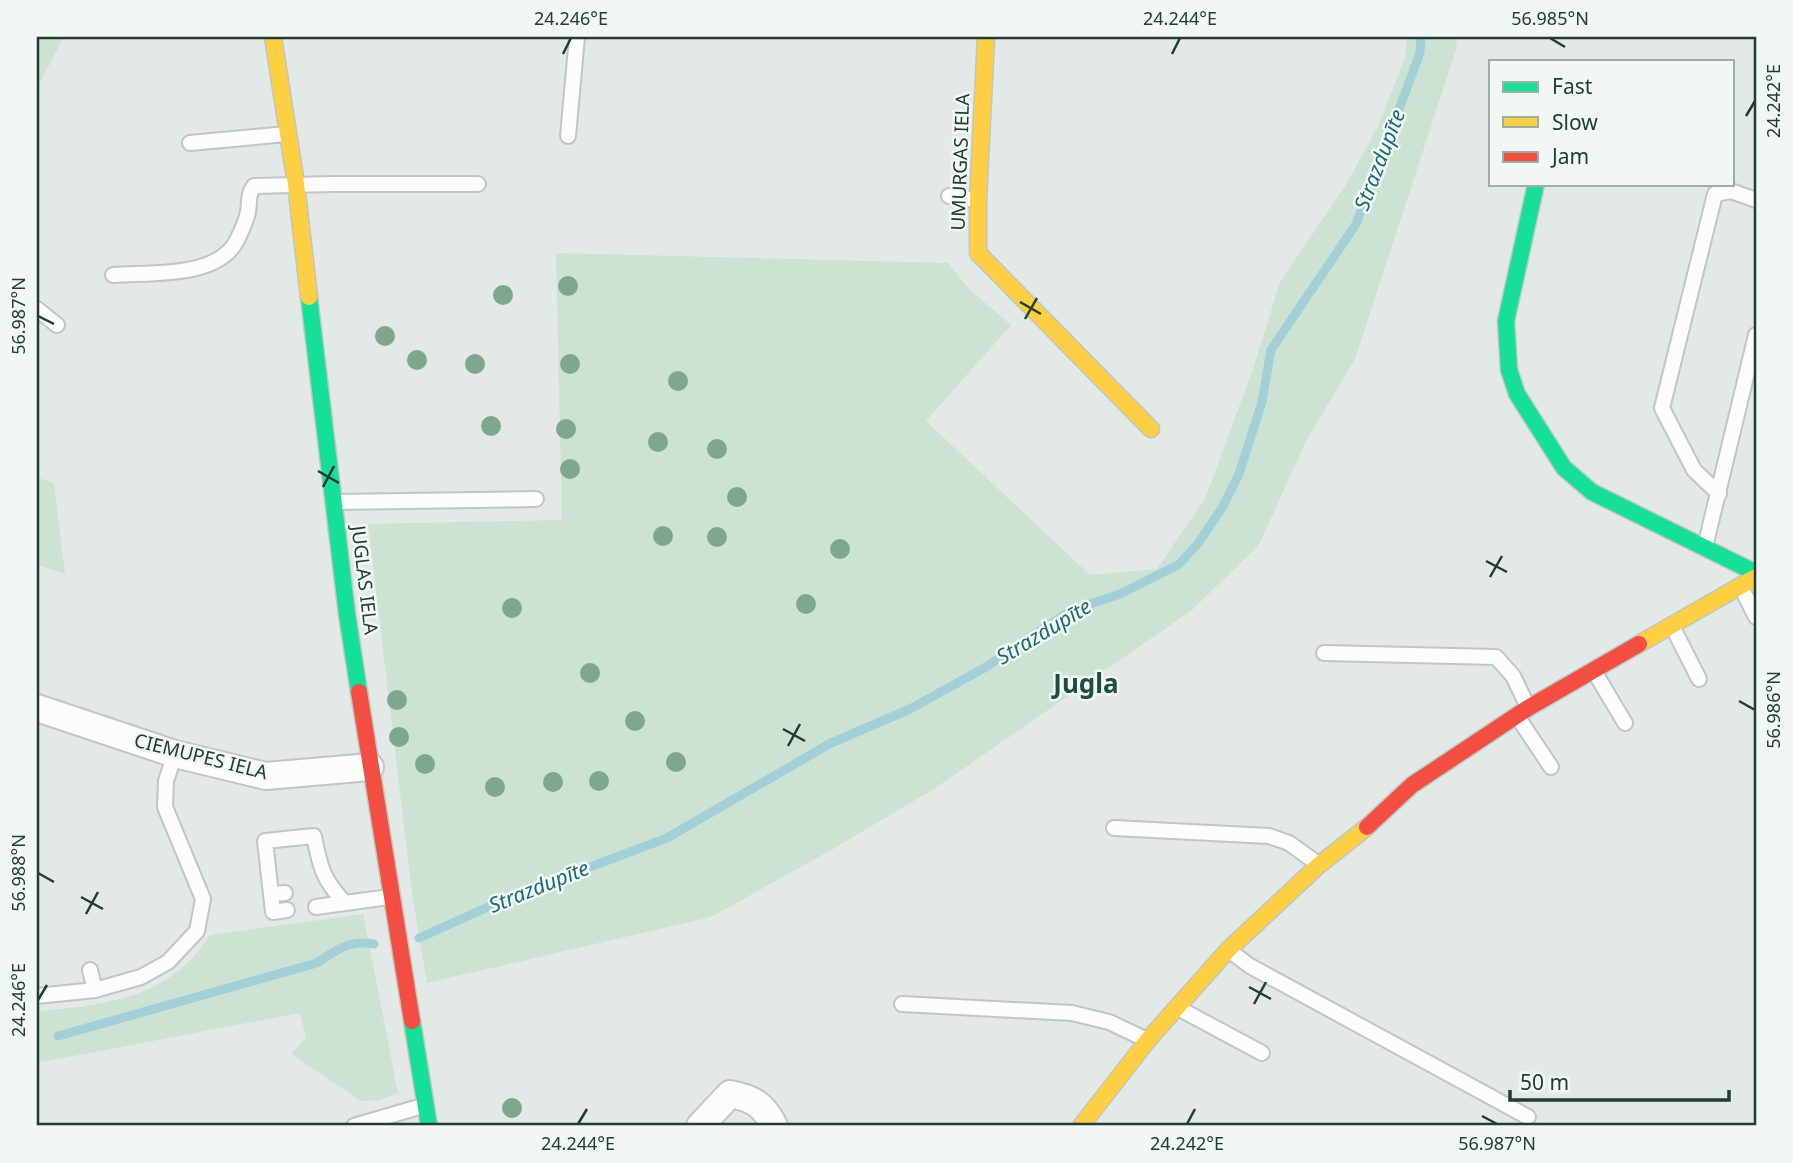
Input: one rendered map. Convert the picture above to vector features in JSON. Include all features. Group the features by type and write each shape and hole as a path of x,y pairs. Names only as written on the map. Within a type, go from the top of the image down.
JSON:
{"street":[{"name":"JUGLAS IELA","path":"273,37 296,184 333,502 370,767 429,1126"},
{"name":"UMURGAS IELA","path":"986,37 978,253 1151,429"},
{"path":"1082,1126 1148,1040 1228,950 1319,865 1352,841 1412,785 1522,711 1756,575 1592,492 1564,468 1517,394 1509,370 1506,321 1536,186"},
{"name":"CIEMUPES IELA","path":"37,708 175,754 266,776 370,767"},
{"path":"700,1126 730,1094 750,1097 769,1115 774,1126"}],"lane":[{"path":"568,136 577,37"},
{"path":"190,143 288,133"},
{"path":"113,275 203,268 219,259 237,242 248,213 249,192 254,187 296,184 478,184"},
{"path":"1719,494 1694,470 1662,408 1714,194 1731,191 1756,200"},
{"path":"949,196 978,200"},
{"path":"37,309 57,325"},
{"path":"1705,548 1756,335"},
{"path":"333,502 536,499"},
{"path":"1740,586 1756,617"},
{"path":"1671,625 1699,679"},
{"path":"1324,653 1496,657 1513,676 1522,711 1552,767"},
{"path":"1593,669 1625,723"},
{"path":"37,996 95,990 141,977 168,962 197,931 203,899 164,807 166,781 175,754"},
{"path":"1114,828 1269,836 1289,843 1319,865"},
{"path":"287,910 273,912 278,893 265,841 314,836 316,872 345,903"},
{"path":"314,890 330,887"},
{"path":"316,907 345,903 392,904"},
{"path":"1228,950 1250,966 1528,1117"},
{"path":"90,970 95,990"},
{"path":"902,1004 1072,1013 1109,1022 1148,1040"},
{"path":"1177,1007 1262,1053"},
{"path":"354,1126 427,1104"}],"green space":[{"path":"41,37 64,37 37,88 37,44"},
{"path":"1407,37 1457,37 1456,50 1355,359 1305,443 1259,545 1192,610 937,787 711,917 427,983 412,893 368,524 562,520 556,253 948,263 969,289 1011,325 926,421 1090,575 1157,569 1206,497 1254,366 1280,282 1347,183 1378,126 1405,58"},
{"path":"38,478 54,483 65,574 37,565"},
{"path":"363,914 398,1093 380,1100 361,1101 291,1054 306,1038 300,1013 37,1063 37,1011 112,1001 156,986 176,973 194,956 210,935"}],"waterway":[{"name":"Strazdupīte","path":"419,938 510,897 667,838 831,743 910,709 986,667 1070,611 1120,594 1178,565 1197,545 1222,508 1239,474 1262,402 1271,350 1356,224 1420,53 1421,37"},
{"name":"Strazdupīte","path":"58,1036 317,963 337,950 351,945 374,944"}],"traffic: fast":[{"path":"1536,186 1506,321 1509,370 1517,394 1564,468 1592,492 1756,573"},
{"path":"309,297 347,614 359,692"},
{"path":"412,1021 429,1126"}],"traffic: slow":[{"path":"273,37 296,184 309,297"},
{"path":"986,37 978,253 1151,429"},
{"path":"1639,644 1756,577"},
{"path":"1081,1126 1148,1040 1228,950 1319,865 1367,827"}],"traffic: jam":[{"path":"1367,827 1412,785 1528,708 1639,644"},
{"path":"359,692 412,1021"}],"district":[{"name":"Jugla","path":"1086,684"}]}
